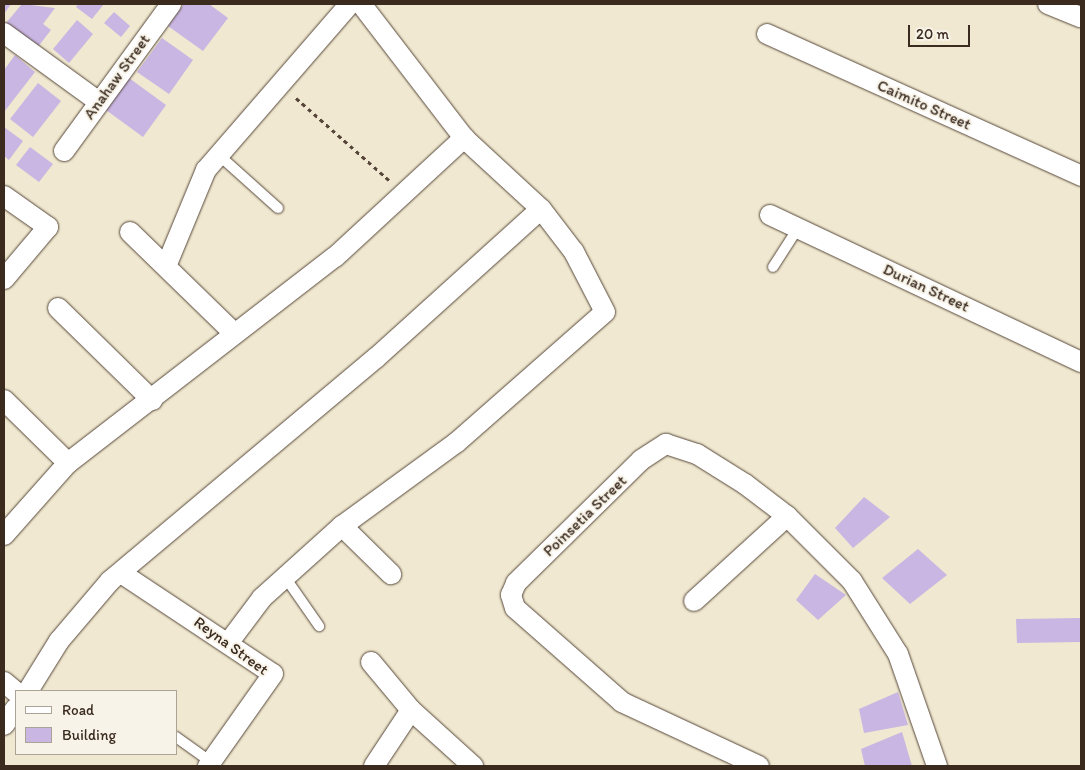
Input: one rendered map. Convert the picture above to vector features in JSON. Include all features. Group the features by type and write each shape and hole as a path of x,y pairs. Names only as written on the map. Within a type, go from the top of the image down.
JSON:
{"street":[{"name":"Anahaw Street","path":"64,151 171,4"},
{"path":"167,264 206,170 282,85 350,4"},
{"path":"230,642 285,577 342,526 456,443 605,312 574,252 541,209 464,138 361,4"},
{"path":"1048,4 1081,17"},
{"path":"4,33 98,102"},
{"name":"Caimito Street","path":"767,34 1081,176"},
{"path":"4,535 68,463 152,400 335,256 464,138"},
{"path":"4,196 48,227 4,280"},
{"path":"29,690 88,603 376,358 541,209"},
{"name":"Durian Street","path":"770,215 1081,362"},
{"path":"130,232 167,264 235,334"},
{"path":"58,308 152,400"},
{"path":"4,400 68,463"},
{"name":"Poinsetia Street","path":"759,766 622,702 515,608 511,595 521,579 641,460 666,444 697,454 787,516"},
{"path":"694,600 787,516 852,581 877,614 915,696 937,766"},
{"path":"342,526 391,574"},
{"name":"Reyna Street","path":"121,573 230,642 273,674 209,764"},
{"path":"370,662 411,710 473,766"},
{"path":"4,682 15,691"},
{"path":"4,725 15,709"},
{"path":"374,766 411,710"}],"lane":[{"path":"220,156 278,208"},
{"path":"773,267 798,228"},
{"path":"285,577 319,626"},
{"path":"178,739 209,764"}],"path":[{"path":"282,85 404,194"}],"building":[{"path":"4,4 11,4 4,14"},
{"path":"22,4 55,8 43,24 51,30 37,48 6,23"},
{"path":"78,4 104,4 92,19 76,7"},
{"path":"184,4 209,4 228,18 203,51 168,26"},
{"path":"114,12 130,26 121,37 104,23"},
{"path":"77,20 93,34 69,63 53,49"},
{"path":"162,38 193,60 169,94 137,72"},
{"path":"15,55 35,72 4,112 4,70"},
{"path":"129,78 166,105 143,137 106,110"},
{"path":"38,83 61,101 33,137 10,119"},
{"path":"4,127 23,141 9,160 4,156"},
{"path":"30,147 53,164 39,182 16,165"},
{"path":"864,497 890,517 853,548 835,528"},
{"path":"918,549 947,575 910,604 882,578"},
{"path":"815,574 846,595 818,620 796,600"},
{"path":"1081,618 1081,642 1017,643 1016,619"},
{"path":"898,692 908,725 864,733 859,709"},
{"path":"902,732 912,766 865,766 861,749"}]}
